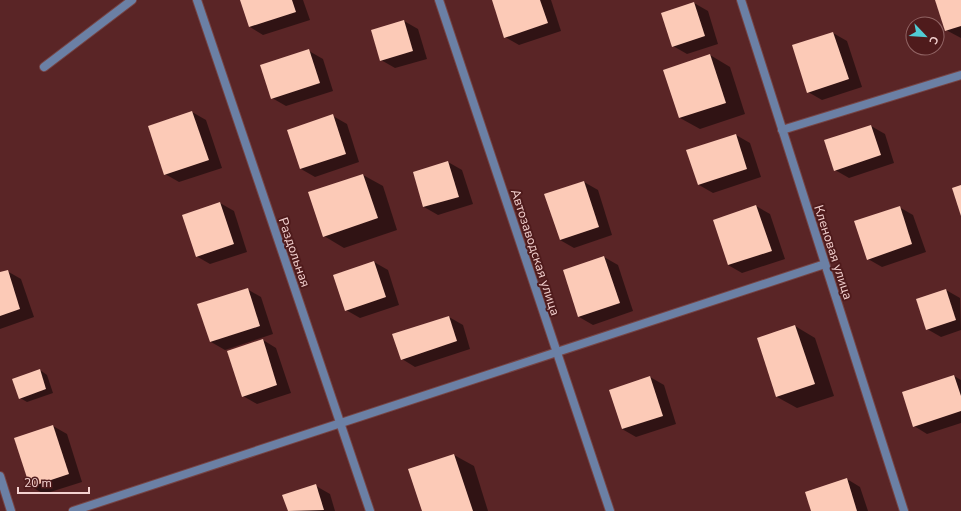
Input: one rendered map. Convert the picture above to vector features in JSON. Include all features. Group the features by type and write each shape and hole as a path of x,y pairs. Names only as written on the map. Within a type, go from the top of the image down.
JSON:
{"street":[{"path":"44,67 132,0"},
{"name":"Раздольная","path":"197,0 370,511"},
{"name":"Автозаводская улица","path":"439,0 610,511"},
{"name":"Кленовая улица","path":"741,0 904,511"},
{"path":"782,130 961,75"},
{"path":"73,511 825,264"},
{"path":"0,476 11,511"}],"building":[{"path":"240,0 292,0 296,12 249,27"},
{"path":"492,0 540,0 548,23 504,38"},
{"path":"935,0 961,0 961,26 945,31 945,16 940,16"},
{"path":"694,2 705,36 672,47 661,13"},
{"path":"404,20 413,51 380,61 371,30"},
{"path":"833,32 849,79 807,93 792,45"},
{"path":"309,49 320,83 271,99 260,65"},
{"path":"710,54 726,103 679,118 663,70"},
{"path":"192,111 209,160 164,175 148,126"},
{"path":"333,114 346,154 300,169 287,130"},
{"path":"871,125 881,155 834,171 824,140"},
{"path":"736,134 747,169 698,185 686,150"},
{"path":"448,161 459,197 423,207 413,172"},
{"path":"363,174 378,218 323,237 308,192"},
{"path":"584,181 599,227 560,240 544,194"},
{"path":"961,185 961,216 952,188"},
{"path":"220,202 234,244 196,257 182,215"},
{"path":"756,205 772,251 728,265 713,220"},
{"path":"900,206 912,244 867,260 854,221"},
{"path":"604,256 620,303 578,317 563,270"},
{"path":"374,261 386,297 345,311 333,275"},
{"path":"8,270 20,309 0,316 0,272"},
{"path":"248,288 260,326 210,342 197,304"},
{"path":"946,289 956,320 926,330 916,299"},
{"path":"449,316 457,341 401,360 392,334"},
{"path":"795,325 815,384 776,397 757,338"},
{"path":"263,339 277,385 242,397 227,351"},
{"path":"40,369 46,389 19,399 12,379"},
{"path":"954,375 961,396 961,411 913,427 902,392"},
{"path":"650,376 663,416 622,429 609,390"},
{"path":"53,425 69,474 30,487 14,438"},
{"path":"454,454 473,511 422,511 408,469"},
{"path":"847,478 857,511 811,511 805,492"},
{"path":"316,484 324,510 288,511 282,495"}]}
